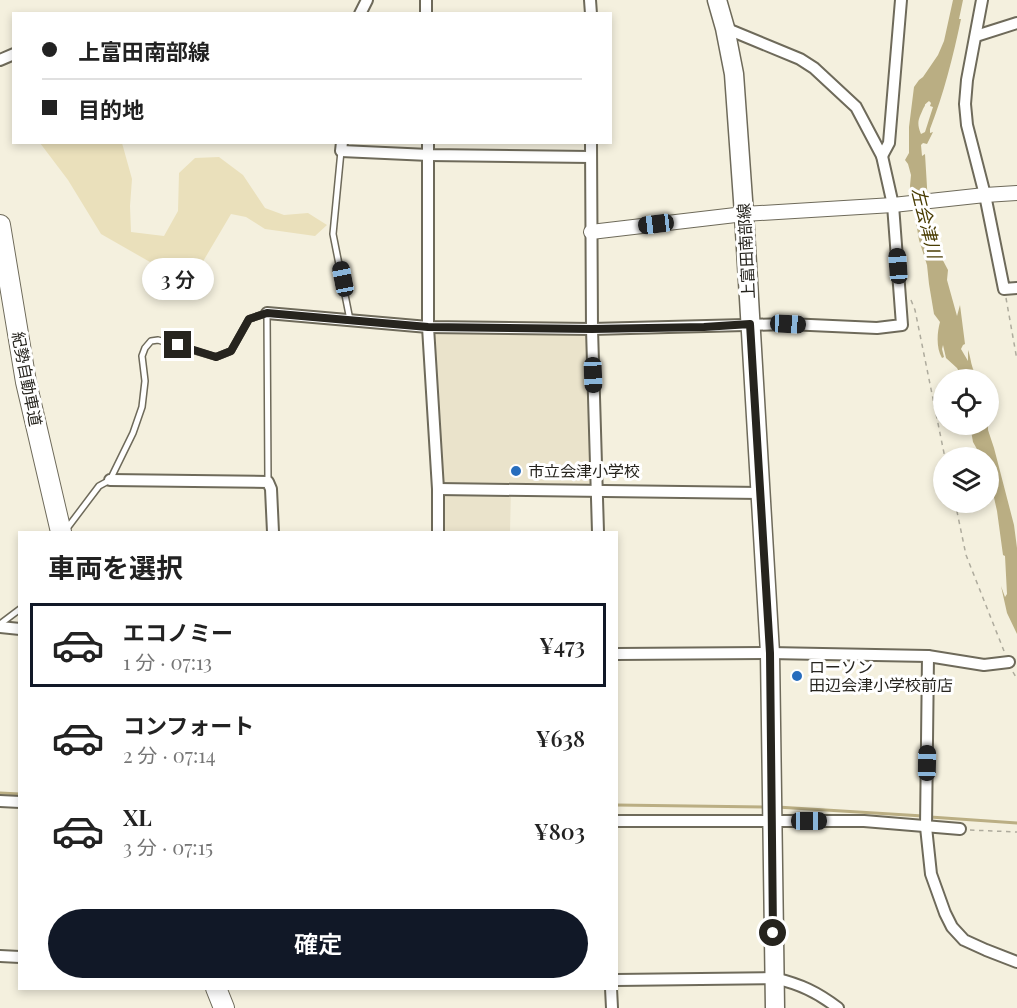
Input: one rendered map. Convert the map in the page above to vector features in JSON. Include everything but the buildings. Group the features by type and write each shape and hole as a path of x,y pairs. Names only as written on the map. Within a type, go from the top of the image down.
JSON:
{"highway":[{"name":"紀勢自動車道","path":"0,225 26,382 54,504 63,531"},
{"path":"217,990 224,1008"}],"main road":[{"name":"上富田南部線","path":"717,0 734,74 770,653 774,1008"}],"street":[{"path":"882,156 889,143 901,0"},
{"path":"982,0 967,80 965,104 967,125 985,195 1004,289 1017,288"},
{"path":"976,36 1017,23"},
{"path":"267,313 428,327 592,329 788,324 877,328 903,325 893,205 882,156 856,107 814,68 800,59 725,28"},
{"path":"428,144 428,327 438,489 438,531"},
{"path":"591,144 592,329 598,531"},
{"path":"342,147 429,155 591,157"},
{"path":"591,232 744,214 893,205 1017,193"},
{"path":"110,480 268,482 271,489 273,531"},
{"path":"438,489 760,493"},
{"path":"0,626 18,629"},
{"path":"618,654 770,653 928,656 984,664 1009,662"},
{"path":"928,656 926,827 932,874 945,913 952,927 964,940 1017,962"},
{"path":"0,801 18,802"},
{"path":"618,821 864,821 960,829"},
{"path":"0,956 18,957"},
{"path":"618,980 774,978 806,987 838,1008"},
{"path":"611,990 612,1008"}],"lane":[{"path":"342,147 333,234 351,321"},
{"path":"64,531 99,486 110,480 133,433 142,407 145,381 142,356 151,341 158,340 216,357 231,351 249,319 267,313 268,482"},
{"path":"0,626 18,611"}],"path":[{"path":"1004,289 1017,360"},
{"path":"911,299 943,447"},
{"path":"957,513 966,555 1017,679"},
{"path":"960,829 1017,832"}],"shaded area":[{"path":"41,144 122,144 132,179 131,232 164,236 178,211 179,173 195,158 219,157 243,175 265,208 284,215 308,213 327,225 315,236 265,229 246,217 231,214 195,275 178,278 101,234 68,180"},
{"path":"428,327 592,329 597,491 511,490 510,531 438,531"}],"water":[{"name":"左会津川","path":"953,0 963,0 951,61 930,129 930,133 933,132 927,144 921,145 922,156 925,154 929,220 936,235 938,251 948,270 947,280 957,316 960,305 965,344 961,349 968,361 968,350 973,369 958,369 946,358 943,345 944,357 942,358 940,354 938,331 940,322 934,314 927,265 919,240 910,186 911,175 905,160 909,153 909,127 914,87 938,55 944,41","holes":["929,101 930,106 933,107 926,129 921,134 919,118 925,104"]},
{"path":"972,435 990,435 994,447 976,447"},
{"path":"999,467 1014,525 1017,548 1017,634 1007,613 1001,586 1005,597 1007,594 1005,556 997,513"}],"waterway":[{"path":"0,793 18,794"},
{"path":"618,805 765,807"},
{"path":"777,807 923,816"},
{"path":"930,817 1017,823"}],"place":[{"name":"市立会津小学校","path":"516,471"},
{"name":"ローソン 田辺会津小学校前店","path":"797,676"}],"route":[{"path":"178,345 216,357 231,351 249,319 267,313 428,327 592,329 750,324 770,653 773,933"}]}
